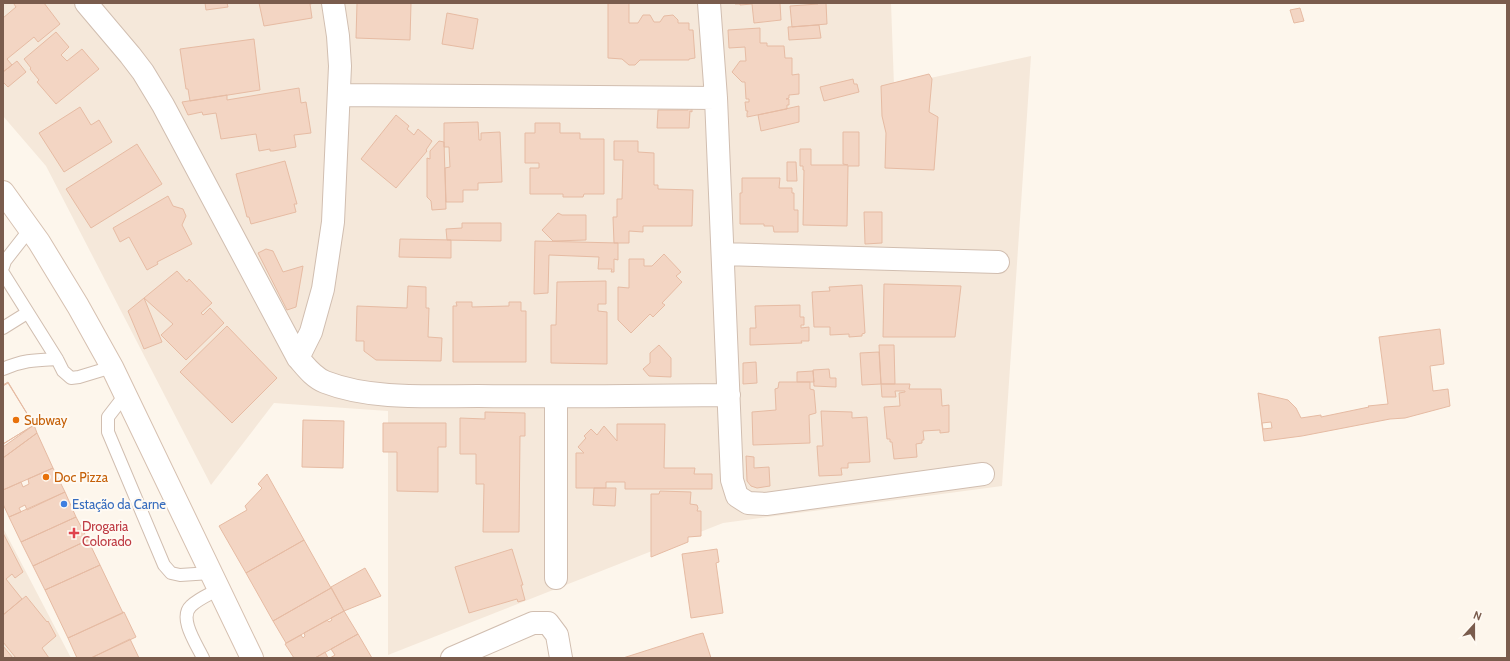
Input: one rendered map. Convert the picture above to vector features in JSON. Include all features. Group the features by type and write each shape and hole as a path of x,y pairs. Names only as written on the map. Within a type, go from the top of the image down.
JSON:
{"street":[{"path":"86,3 143,72 163,105 298,358 311,373 323,381 344,388 366,392 411,396 556,397 729,395"},
{"path":"298,358 311,332 323,289 333,222 339,94 338,36 333,3"},
{"path":"709,3 716,98 732,480 737,496 748,503 766,504 983,474"},
{"path":"339,94 716,98"},
{"path":"3,192 30,229 78,306 112,367 252,658"},
{"path":"723,254 998,262"},
{"path":"556,397 556,578"},
{"path":"452,658 533,623 548,623 557,635 561,658"}],"lane":[{"path":"3,267 5,261 30,229"},
{"path":"3,273 63,371 71,378 79,378 112,367"},
{"path":"3,328 27,312"},
{"path":"3,369 20,362 57,359"},
{"path":"125,395 108,417 108,432 164,565 171,573 215,581"},
{"path":"203,658 186,624 186,615 191,606 215,581"}],"shaded area":[{"path":"3,3 891,3 894,86 1031,56 1002,486 723,523 388,655 388,411 274,403 211,485 46,166 3,116"},
{"path":"3,528 71,658 3,658"}],"building":[{"path":"44,3 60,24 38,42 34,37 7,59 12,65 3,72 3,18 16,7 14,4"},
{"path":"205,3 227,3 228,7 206,10"},
{"path":"259,3 315,3 310,4 312,18 264,26"},
{"path":"357,3 411,3 410,40 356,38"},
{"path":"608,3 629,3 629,23 638,23 643,15 650,15 654,22 660,22 664,16 673,15 678,20 678,23 689,23 689,30 693,30 695,58 689,60 640,60 635,65 629,65 622,59 608,58"},
{"path":"734,3 780,3 781,20 754,23 752,4 740,5"},
{"path":"826,3 827,24 792,27 790,6"},
{"path":"1300,8 1304,21 1294,23 1290,10"},
{"path":"447,13 478,19 473,49 442,44"},
{"path":"819,25 821,38 789,40 788,27"},
{"path":"760,28 760,43 767,43 767,46 784,46 785,58 792,58 792,75 799,74 799,94 789,95 789,98 786,99 789,99 787,109 747,117 748,111 746,111 745,102 749,102 749,99 746,99 745,82 742,82 732,72 740,61 746,61 745,47 729,48 728,30"},
{"path":"56,32 69,47 61,55 67,61 82,49 99,69 56,104 37,82 39,80 24,59"},
{"path":"254,39 260,90 190,101 188,89 186,89 180,49"},
{"path":"17,61 26,72 8,87 3,82 3,72"},
{"path":"929,74 932,79 929,112 938,117 934,170 885,168 886,133 882,116 881,86"},
{"path":"853,79 854,84 857,84 859,92 824,101 820,87"},
{"path":"299,88 301,103 306,102 311,133 294,135 296,147 273,151 270,151 270,149 259,151 256,134 221,139 216,113 203,115 202,112 188,115 182,102 227,95 227,100"},
{"path":"688,106 692,106 692,112 690,111 689,128 657,128 658,110 688,110"},
{"path":"799,106 799,122 761,131 758,115"},
{"path":"80,107 91,125 99,120 112,142 64,172 39,133"},
{"path":"396,115 409,126 407,129 414,135 418,129 432,141 426,150 427,151 396,188 361,159"},
{"path":"478,122 479,140 481,140 481,133 500,132 502,182 478,183 478,190 463,190 463,202 446,202 445,168 450,167 449,147 444,147 444,123"},
{"path":"535,123 560,123 560,133 580,133 580,139 604,139 604,194 584,194 583,197 563,197 563,194 530,194 530,168 539,168 539,163 525,163 525,133 535,133"},
{"path":"843,132 859,132 859,166 848,166 847,226 803,225 804,170 803,166 800,166 800,149 811,149 811,165 848,165 843,164"},
{"path":"439,141 444,142 446,209 432,210 431,201 427,197 427,158 430,159 430,151"},
{"path":"614,141 638,141 638,152 654,153 654,185 658,185 658,189 693,190 692,226 643,226 643,232 629,231 629,243 614,243 613,217 617,217 617,199 622,199 623,160 614,160"},
{"path":"137,144 162,184 91,228 66,189"},
{"path":"285,161 297,204 294,204 296,212 251,224 249,217 247,217 236,174"},
{"path":"787,162 796,162 797,181 787,181"},
{"path":"742,178 780,178 779,188 792,188 792,193 794,193 794,210 798,210 798,232 774,232 773,226 764,226 764,224 740,224 740,193 742,193"},
{"path":"168,196 173,206 183,209 186,216 182,225 192,244 157,262 158,264 147,270 129,237 120,242 113,228"},
{"path":"864,212 882,212 882,243 865,244"},
{"path":"558,213 562,215 586,215 586,240 553,241 542,230"},
{"path":"462,223 501,223 501,241 447,240 446,229 462,228"},
{"path":"400,239 451,240 451,258 399,257"},
{"path":"535,241 618,243 618,260 614,259 614,272 611,272 612,269 598,269 599,257 549,255 548,293 534,294"},
{"path":"266,249 273,251 283,272 303,266 296,307 287,310 258,253"},
{"path":"664,254 681,272 676,276 682,282 662,303 665,305 653,317 650,314 631,333 618,320 618,287 629,288 629,259 644,259 644,266 652,266"},
{"path":"177,271 187,282 189,279 212,303 201,313 203,315 210,308 224,323 186,360 161,335 173,324 144,298"},
{"path":"606,281 606,304 598,304 598,311 607,312 607,364 551,363 551,325 556,325 557,282"},
{"path":"884,284 961,286 955,337 883,337"},
{"path":"862,285 865,333 862,334 862,336 849,337 849,334 830,335 830,327 814,327 812,292 830,291 829,287"},
{"path":"408,286 426,287 426,308 429,308 428,337 442,338 441,361 376,360 364,351 364,341 356,341 357,306 407,308"},
{"path":"144,298 162,342 144,349 128,311"},
{"path":"456,302 472,302 472,307 509,306 509,302 521,302 521,311 526,311 526,362 453,362 453,306 457,306"},
{"path":"800,305 800,317 804,317 804,325 801,325 801,328 809,327 809,341 801,341 802,343 750,345 750,328 756,328 755,306"},
{"path":"227,326 277,378 232,423 180,372"},
{"path":"1440,329 1444,364 1430,366 1433,391 1448,389 1450,406 1405,418 1390,419 1302,436 1264,441 1258,393 1288,400 1296,408 1301,418 1321,415 1321,417 1369,407 1368,406 1388,404 1379,337","holes":["1271,422 1272,428 1263,429 1262,423"]},
{"path":"659,345 671,358 671,377 649,376 643,369 650,363 650,353"},
{"path":"879,345 894,345 895,384 881,384"},
{"path":"879,352 881,384 862,385 860,353"},
{"path":"756,362 757,383 743,384 743,363"},
{"path":"829,369 830,378 836,378 836,387 814,386 813,370"},
{"path":"813,371 814,382 797,382 797,372"},
{"path":"8,382 34,425 3,444 3,385"},
{"path":"779,382 810,382 810,389 814,390 816,413 809,415 810,443 753,445 752,412 776,410 775,389 778,388"},
{"path":"8,383 34,425 3,444 3,386"},
{"path":"881,384 910,384 909,389 941,389 942,406 949,405 949,432 940,433 940,430 923,431 924,440 922,440 922,443 916,444 917,457 894,459 892,442 890,442 890,439 887,439 884,407 900,406 899,393 905,391 895,391 896,397 882,397"},
{"path":"821,411 852,412 852,418 867,417 870,462 848,463 848,468 841,468 842,475 819,476 817,446 823,446"},
{"path":"485,412 525,413 525,436 520,436 519,532 483,532 484,484 476,484 476,454 460,454 460,418 485,419"},
{"path":"303,420 344,421 343,468 302,467"},
{"path":"383,423 446,423 446,447 438,447 438,492 397,491 397,452 383,452"},
{"path":"617,424 665,424 664,468 695,468 694,474 712,474 712,489 625,489 625,482 606,482 606,488 576,488 576,453 584,453 578,447 586,438 584,436 591,429 597,435 604,426 617,441"},
{"path":"34,425 37,433 3,458 3,447"},
{"path":"37,433 53,468 3,490 3,458"},
{"path":"746,456 754,457 754,468 769,467 770,486 757,488 751,486 747,481"},
{"path":"53,468 65,492 27,510 25,505 19,508 21,512 9,517 3,504 3,490 21,482 23,487 29,484 28,479"},
{"path":"267,474 304,540 246,573 219,526 247,510 245,506 262,488 258,484"},
{"path":"594,488 616,488 615,506 593,505"},
{"path":"660,491 691,492 690,504 697,505 697,511 701,511 701,536 688,537 688,542 651,557 651,494 659,494"},
{"path":"65,492 76,517 21,542 9,517"},
{"path":"76,517 88,540 33,566 21,542"},
{"path":"3,533 23,572 15,578 12,574 6,579 22,599 3,615"},
{"path":"88,540 100,565 45,590 33,566"},
{"path":"304,540 331,588 273,621 246,573"},
{"path":"512,549 523,585 521,585 525,600 518,602 517,599 469,613 455,567"},
{"path":"717,549 719,562 716,563 723,613 691,618 682,554"},
{"path":"100,565 123,613 68,638 45,590"},
{"path":"365,568 381,596 344,611 331,587"},
{"path":"331,588 344,611 286,643 273,621"},
{"path":"26,596 47,622 48,621 56,636 42,648 49,658 16,658 3,642 3,615"},
{"path":"344,611 358,634 315,658 294,658 285,644 301,635 303,638 305,636 304,633 327,620 329,622 332,620 331,618"},
{"path":"124,612 136,637 91,658 77,658 68,638"},
{"path":"703,633 711,658 623,658 695,635"},
{"path":"358,634 372,658 330,658 335,655 331,649"},
{"path":"130,639 139,658 91,658"},
{"path":"3,646 13,658 3,658"},
{"path":"325,652 328,658 315,658"}],"place":[{"name":"Subway","path":"16,420"},
{"name":"Doc Pizza","path":"46,477"},
{"name":"Estação da Carne","path":"64,504"},
{"name":"Drogaria Colorado","path":"74,533"}]}
